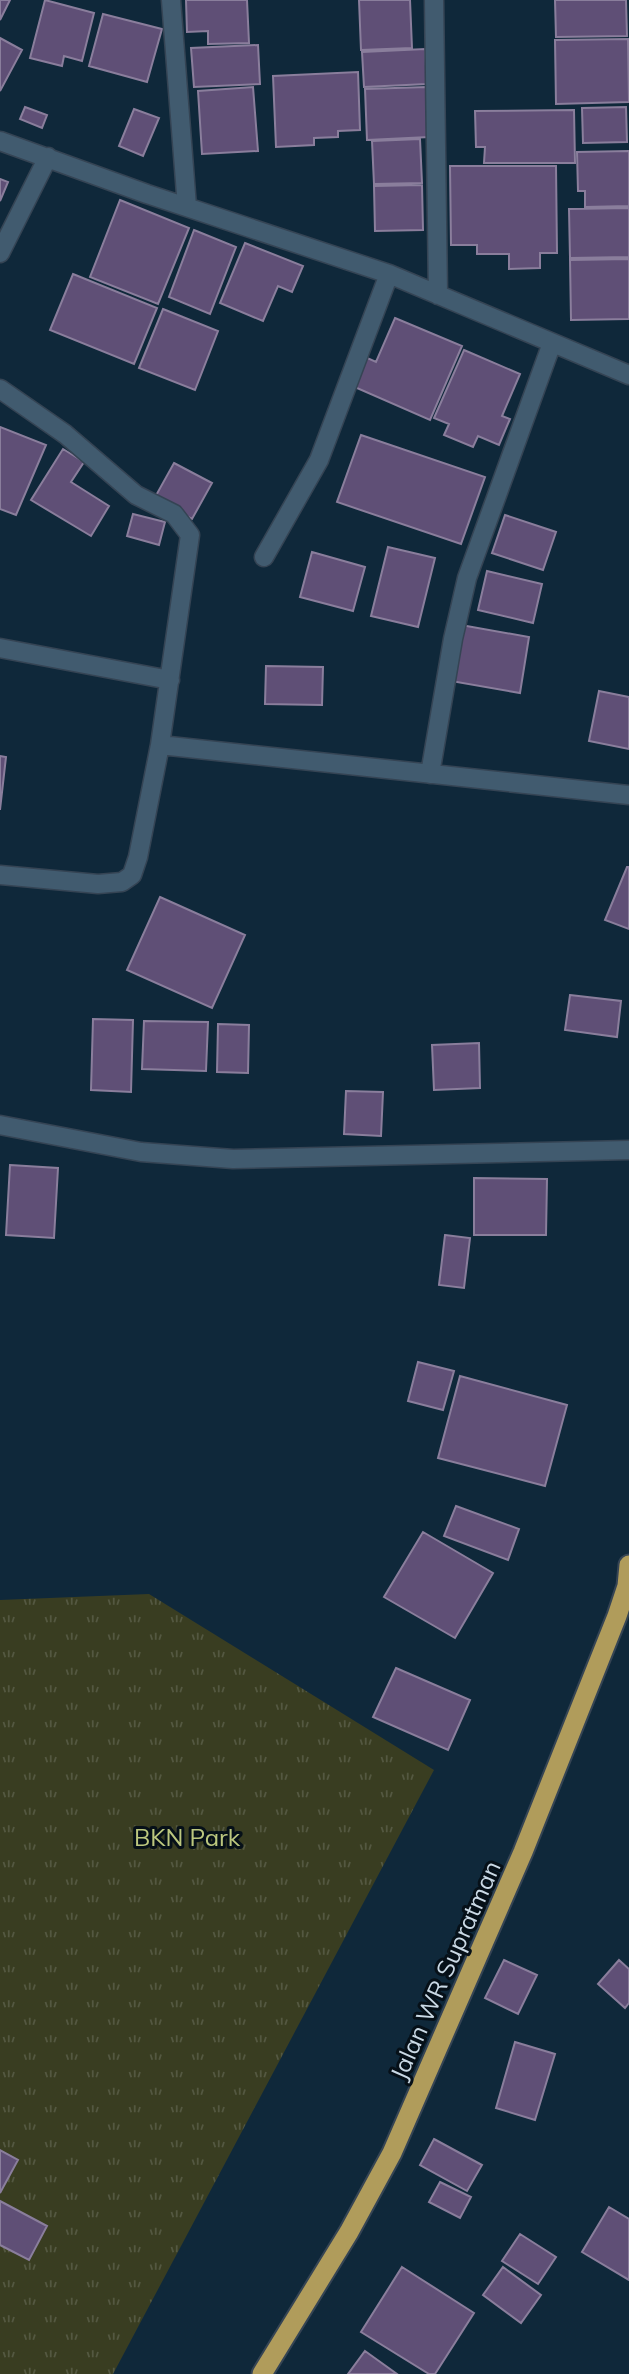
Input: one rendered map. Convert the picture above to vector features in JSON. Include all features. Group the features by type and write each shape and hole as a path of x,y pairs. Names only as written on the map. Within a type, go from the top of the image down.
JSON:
{"highway":[{"name":"Jalan WR Supratman","path":"262,2374 349,2232 392,2153 623,1616 629,1565"}],"street":[{"path":"171,0 187,207"},
{"path":"434,0 439,295"},
{"path":"0,141 389,274 629,375"},
{"path":"0,253 48,157"},
{"path":"264,556 319,460 389,274"},
{"path":"430,774 453,639 467,578 552,342"},
{"path":"0,389 65,434 136,495 173,514 190,535 160,745 132,876 122,882 98,884 0,875"},
{"path":"0,648 170,680"},
{"path":"160,745 629,795"},
{"path":"0,1125 141,1152 233,1159 629,1150"}],"green space":[{"name":"BKN Park","path":"149,1594 434,1770 113,2374 0,2374 0,1600"}],"building":[{"path":"0,0 10,0 0,20"},
{"path":"45,0 94,13 82,61 64,56 62,66 30,58"},
{"path":"186,0 247,0 249,43 208,44 208,31 187,32"},
{"path":"359,0 410,0 412,48 361,50"},
{"path":"555,0 626,0 627,36 556,37"},
{"path":"103,14 162,29 147,82 89,66"},
{"path":"0,38 22,50 0,91"},
{"path":"628,39 629,102 556,104 555,40"},
{"path":"258,45 260,84 194,87 191,48"},
{"path":"425,49 427,84 364,87 362,52"},
{"path":"358,72 360,130 338,131 338,137 314,138 314,145 276,147 273,76"},
{"path":"253,87 258,151 202,154 198,91"},
{"path":"426,87 429,137 367,140 365,89"},
{"path":"25,107 47,115 42,128 20,119"},
{"path":"626,107 627,142 583,143 582,108"},
{"path":"134,109 159,118 143,156 119,146"},
{"path":"574,110 575,163 484,163 485,147 476,147 475,111"},
{"path":"420,139 422,183 374,184 372,141"},
{"path":"629,151 629,206 585,207 585,191 578,191 577,152"},
{"path":"450,166 556,166 557,253 540,253 540,268 509,269 509,254 477,254 477,245 451,245"},
{"path":"0,179 8,182 0,201"},
{"path":"422,185 423,230 375,231 374,186"},
{"path":"120,200 189,228 158,304 90,277"},
{"path":"629,208 629,257 570,258 569,209"},
{"path":"194,230 236,247 210,314 169,297"},
{"path":"245,243 303,266 292,292 278,286 263,321 220,303"},
{"path":"629,259 629,319 571,320 570,260"},
{"path":"73,274 157,308 134,364 50,330"},
{"path":"163,309 218,331 195,390 139,368"},
{"path":"395,318 462,346 430,420 350,385 363,356 376,362"},
{"path":"464,350 520,374 502,416 510,419 499,445 478,436 473,447 444,435 449,424 434,418"},
{"path":"0,427 46,445 16,515 0,509"},
{"path":"361,435 485,477 461,544 337,502"},
{"path":"63,449 84,462 71,482 109,506 91,536 31,500"},
{"path":"174,463 212,483 192,519 154,499"},
{"path":"133,514 165,522 159,545 127,536"},
{"path":"505,515 556,532 543,570 492,553"},
{"path":"388,547 435,558 418,627 371,616"},
{"path":"312,552 365,567 353,611 300,597"},
{"path":"487,571 542,584 533,623 478,610"},
{"path":"461,625 529,637 520,693 451,681"},
{"path":"266,666 323,667 322,705 265,704"},
{"path":"599,691 629,697 629,749 589,741"},
{"path":"0,756 6,757 0,810"},
{"path":"629,867 629,929 605,920"},
{"path":"160,897 245,935 212,1008 127,970"},
{"path":"570,995 621,1001 617,1037 565,1030"},
{"path":"93,1019 133,1020 131,1092 91,1090"},
{"path":"144,1021 208,1022 206,1071 142,1069"},
{"path":"218,1024 249,1025 248,1073 217,1072"},
{"path":"479,1043 480,1088 434,1090 432,1045"},
{"path":"346,1091 383,1092 381,1136 344,1134"},
{"path":"10,1165 58,1168 54,1238 6,1235"},
{"path":"474,1178 547,1179 546,1235 474,1235"},
{"path":"445,1235 470,1238 464,1288 439,1285"},
{"path":"418,1362 454,1371 443,1410 408,1401"},
{"path":"460,1376 567,1405 545,1486 438,1458"},
{"path":"456,1506 519,1529 508,1560 444,1536"},
{"path":"423,1532 493,1573 455,1638 384,1597"},
{"path":"396,1668 470,1700 448,1750 373,1717"},
{"path":"504,1960 537,1975 518,2014 485,1998"},
{"path":"619,1960 629,1969 629,2003 625,2008 598,1984"},
{"path":"515,2042 555,2054 535,2120 496,2108"},
{"path":"434,2139 482,2165 467,2191 420,2165"},
{"path":"0,2150 18,2160 0,2193"},
{"path":"440,2182 471,2197 460,2218 429,2202"},
{"path":"0,2201 47,2226 29,2260 0,2245"},
{"path":"609,2207 629,2219 629,2280 582,2252"},
{"path":"520,2234 556,2257 538,2284 502,2261"},
{"path":"402,2267 474,2313 435,2374 429,2374 361,2332"},
{"path":"503,2267 541,2295 521,2323 483,2295"},
{"path":"365,2351 397,2374 348,2374"}]}
